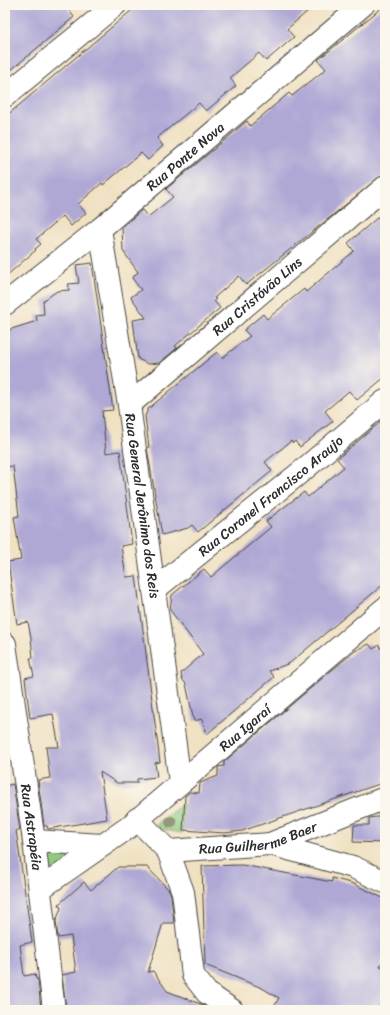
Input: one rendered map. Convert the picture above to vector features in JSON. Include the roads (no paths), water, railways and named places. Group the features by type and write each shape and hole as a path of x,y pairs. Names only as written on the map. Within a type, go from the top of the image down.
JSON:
{"street":[{"path":"5,96 115,5"},
{"name":"Rua Ponte Nova","path":"5,304 100,229 363,5"},
{"name":"Rua Cristóvão Lins","path":"129,405 385,187"},
{"name":"Rua General Jerônimo dos Reis","path":"100,229 129,405 180,782"},
{"name":"Rua Coronel Francisco Araujo","path":"154,590 302,471 385,401"},
{"name":"Rua Igaraí","path":"40,889 137,820 385,608"},
{"name":"Rua Astrapéia","path":"5,644 34,841 54,1010"},
{"name":"Rua Guilherme Baer","path":"168,851 270,844 385,798"},
{"path":"137,820 168,851 184,897 193,975 207,993 232,1010"},
{"path":"34,841 103,845"},
{"path":"270,844 353,867 385,882"}]}
